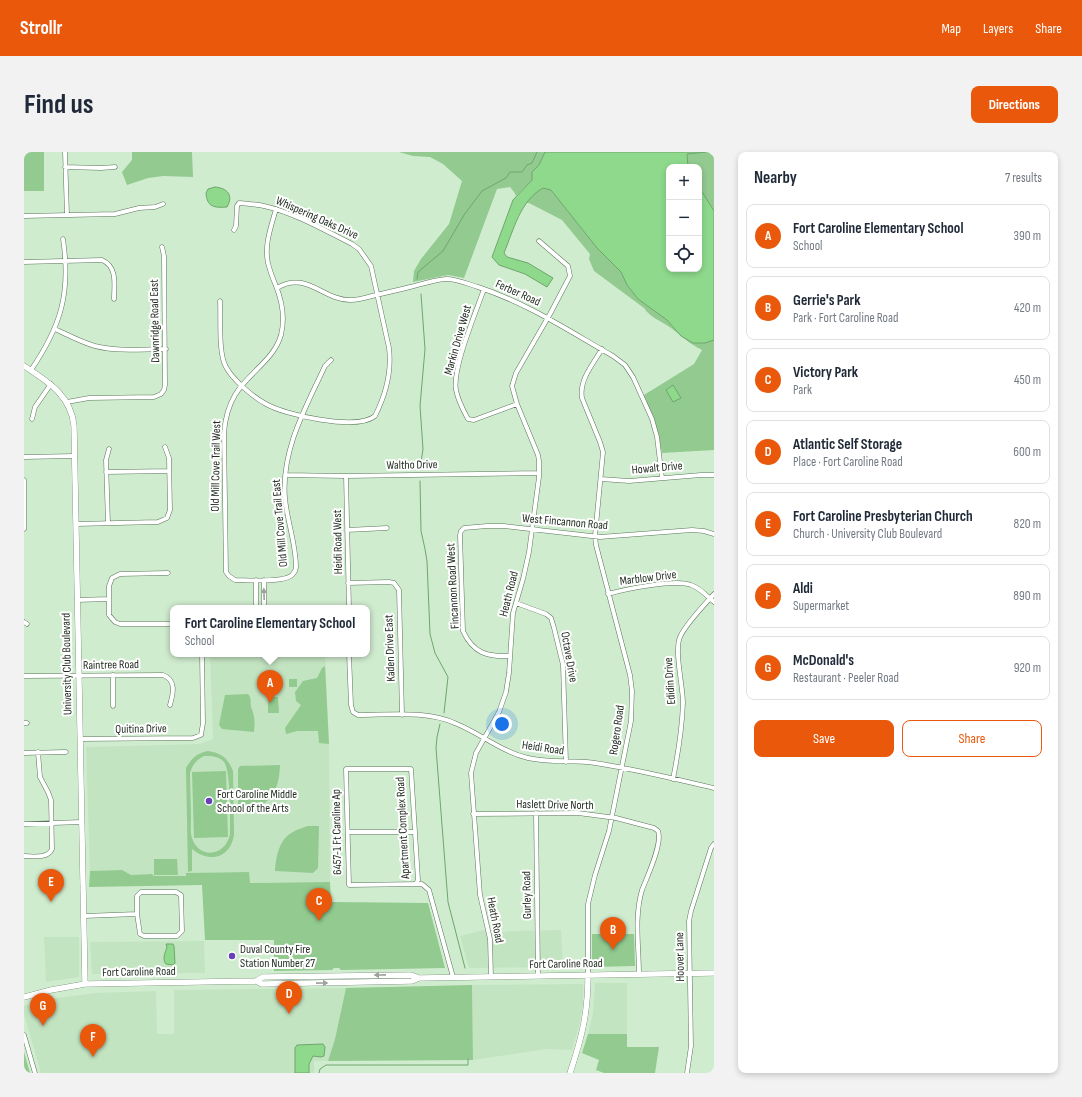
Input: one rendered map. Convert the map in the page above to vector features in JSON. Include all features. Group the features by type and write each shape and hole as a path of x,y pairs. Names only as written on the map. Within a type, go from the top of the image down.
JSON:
{"street":[{"path":"65,152 67,215"},
{"path":"65,167 115,167"},
{"name":"Whispering Oaks Drive","path":"234,230 236,226 237,206 239,203 276,209 359,248 371,266 389,348 390,366 387,387 378,410 374,417 365,420 329,421 303,416"},
{"path":"24,216 115,214 139,208 155,207 162,204"},
{"name":"Old Mill Cove Trail West","path":"256,580 235,580 226,572 224,421 235,395 242,385 270,356 281,333 282,310 277,288 268,263 267,250 268,238 276,209"},
{"path":"31,370 46,349 55,329 63,300 66,282 66,261 63,239"},
{"name":"Heath Road","path":"491,977 490,940 480,895 471,773 475,757 499,712 503,701 509,673 513,613 526,565 539,473 538,455 517,404 513,391 513,380 569,281 570,273 566,264 539,241"},
{"name":"Dawnridge Road East","path":"67,402 89,398 154,397 161,394 164,390 166,349 164,256 162,247"},
{"path":"24,262 102,260 110,265 113,271 114,299"},
{"name":"Ferber Road","path":"277,288 291,283 307,284 316,287 334,297 352,300 436,280 448,279 458,280 519,302 602,349 625,364 633,377 652,420 657,437 662,478"},
{"name":"Markin Drive West","path":"484,289 460,361 456,381 459,401 468,419 471,420 477,420 517,404"},
{"path":"220,301 222,355 228,370 242,385 268,405 303,416"},
{"path":"55,329 84,342 106,348 127,350 166,349"},
{"name":"Rogero Road","path":"570,1073 585,1023 588,999 588,904 612,818 631,722 632,691 624,650 608,594 595,536 603,452 582,398 581,389 602,349"},
{"name":"Old Mill Cove Trail East","path":"264,580 284,579 293,574 296,568 286,511 285,475 294,435 325,366 331,360"},
{"name":"University Club Boulevard","path":"24,366 57,389 67,402 73,420 75,456 85,984"},
{"path":"32,419 36,407 50,384"},
{"path":"76,524 158,522 167,518 170,510 169,458 165,447"},
{"path":"108,523 106,460 109,449"},
{"path":"24,457 75,456"},
{"path":"106,472 169,471"},
{"name":"Waltho Drive","path":"285,475 346,476 539,473"},
{"name":"Howalt Drive","path":"601,479 629,481 714,475"},
{"name":"Heidi Road West","path":"346,476 349,605"},
{"path":"24,480 24,529"},
{"name":"West Fincannon Road","path":"461,531 468,527 504,526 606,537 692,530 714,534"},
{"path":"347,530 387,528"},
{"name":"Fincannon Road West","path":"461,531 463,631 470,643 481,652 494,656 510,656"},
{"path":"168,573 120,574 112,578 108,599 109,615 115,622 120,624 169,624"},
{"path":"256,605 256,580 264,580 264,605"},
{"name":"Kaden Drive East","path":"348,583 389,582 394,583 399,590 402,714"},
{"name":"Marblow Drive","path":"608,594 636,587 686,584 697,588 714,602"},
{"name":"Edidin Drive","path":"673,779 681,728 683,703 678,644 684,630 714,594"},
{"path":"77,600 108,599"},
{"name":"Octave Drive","path":"516,603 546,614 551,618 563,665 566,762"},
{"name":"Quitina Drive","path":"80,739 193,738 201,735 203,723 202,657"},
{"name":"Heidi Road","path":"349,657 351,705 353,712 358,715 402,714 431,716 458,724 484,739 527,758 547,761 594,763 714,788"},
{"path":"113,675 113,706"},
{"name":"Raintree Road","path":"24,676 167,676 171,679 173,686 173,694 170,705"},
{"path":"24,856 45,856 50,854 52,850 51,800 40,778 38,752"},
{"path":"24,753 66,752"},
{"name":"6457-1 Ft Caroline Ap","path":"379,769 346,769 349,885 416,884"},
{"name":"Apartment Complex Road","path":"379,769 410,769 418,880 416,884 422,884 429,890 453,977"},
{"name":"Gurley Road","path":"536,813 538,976"},
{"name":"Haslett Drive North","path":"473,814 578,813 612,818 654,828 658,831 659,836 655,856 643,889 639,907 639,974"},
{"path":"24,824 82,822"},
{"path":"348,832 415,832"},
{"name":"Hoover Lane","path":"687,1073 691,1046 689,950 690,914 711,848 714,844"},
{"path":"141,892 176,892 181,895 182,931 177,936 144,936 140,934 137,914 137,896 141,892"},
{"path":"84,916 137,914"},
{"name":"Fort Caroline Road","path":"24,997 51,990 85,984 256,981 262,984 392,982 412,981 419,978 453,977 714,973"},
{"path":"24,1035 35,1073"}],"shaded area":[{"path":"24,152 44,152 44,191 24,191"},
{"path":"132,152 192,152 193,177 163,176 148,178 127,185 122,172 132,160"},
{"path":"399,152 545,152 539,165 532,172 532,180 516,196 510,187 497,189 464,278 448,275 413,282 414,271 421,259 449,224 462,181 443,164 430,157 413,156"},
{"path":"545,152 706,152 687,154 688,164 666,164 666,272 702,272 702,192 714,211 714,340 705,343 693,343 681,336 667,320 638,299 627,285 621,272 597,248 551,190 543,188 529,200 523,208 504,253 507,257 528,263 553,278 547,287 525,274 499,265 492,257 513,200 532,180 532,172 539,165"},
{"path":"708,152 714,157 714,211 702,192 702,164 688,164 687,154"},
{"path":"215,187 223,189 228,193 230,199 227,207 215,207 208,201 206,193 208,189"},
{"path":"543,188 551,190 597,248 621,272 627,285 638,299 667,320 681,335 652,317 644,308 594,271 589,259 590,254 562,220 529,203 525,203 534,193"},
{"path":"682,336 693,343 705,343 714,340 714,450 662,453 658,432 644,395 694,364 702,350"},
{"path":"673,385 681,398 673,402 666,390"},
{"name":"Fort Caroline Middle School of the Arts","path":"210,657 325,657 329,744 330,882 249,883 249,872 187,873 187,876 154,876 152,874 131,875 122,870 90,871 86,747 200,744 213,739"},
{"path":"325,666 329,744 319,743 318,731 297,731 286,734 285,728 301,705 296,701 295,692 303,681 317,678 322,668"},
{"path":"289,679 297,679 297,687 289,687"},
{"path":"248,694 255,722 254,732 222,729 219,725 225,695"},
{"path":"268,697 278,697 279,713 268,713"},
{"path":"208,751 224,757 233,771 234,835 232,843 228,849 223,854 218,856 205,856 192,849 192,871 188,872 186,768 195,757","holes":["204,756 217,757 224,762 228,775 230,796 230,834 228,841 218,851 212,852 200,850 195,845 191,831 190,773 197,761"]},
{"path":"280,765 277,784 270,798 257,807 238,811 238,769 240,766"},
{"path":"226,771 228,837 194,838 192,772"},
{"path":"308,826 319,826 318,868 313,873 275,871 277,854 284,839 298,829"},
{"path":"154,859 177,859 178,875 154,875"},
{"path":"122,870 131,875 152,874 154,876 186,876 186,873 249,872 250,883 330,882 331,902 428,903 445,968 341,970 339,968 334,968 332,970 274,971 274,940 205,940 202,885 89,887 90,871"},
{"path":"484,930 493,934 511,931 561,930 563,967 469,968 460,936"},
{"path":"592,934 634,934 635,966 592,967"},
{"path":"44,937 79,937 79,977 46,982"},
{"path":"204,941 205,973 92,974 90,942"},
{"path":"166,944 173,944 174,946 175,963 173,965 166,964 164,960 167,947"},
{"path":"595,983 627,983 627,1034 588,1034 593,1013"},
{"path":"583,984 583,1003 579,1026 572,1050 547,1049 473,1060 472,985"},
{"path":"472,985 473,1060 328,1061 335,1039 346,988"},
{"path":"346,988 335,1039 328,1061 314,1061 314,1073 41,1073 24,1014 24,1006 57,998 96,993 156,991 157,1034 174,1034 174,990"},
{"path":"588,1034 627,1034 627,1047 659,1047 655,1073 604,1073 596,1070 599,1060 582,1053"},
{"path":"323,1044 325,1047 324,1056 313,1056 309,1064 309,1073 295,1073 295,1048 297,1045"},
{"path":"24,1052 30,1073 24,1073"}],"waterway":[{"path":"417,279 418,272 443,251 464,215 482,191 506,178 510,172 522,172 527,165 532,163 537,152"},
{"path":"420,469 423,449 420,406 425,349 421,294"},
{"path":"420,481 421,531 427,561 430,634 435,653 448,677 444,713"},
{"path":"440,724 436,748 448,902 465,968"},
{"path":"319,1073 320,1069 326,1065 468,1065 468,1059"}],"place":[{"name":"Fort Caroline Elementary School","path":"270,703"},
{"name":"Fort Caroline Middle School of the Arts","path":"209,801"},
{"name":"Fort Caroline Presbyterian Church","path":"51,902"},
{"name":"Victory Park","path":"319,921"},
{"name":"Gerrie's Park","path":"613,950"},
{"name":"Duval County Fire Station Number 27","path":"232,956"},
{"name":"Atlantic Self Storage","path":"289,1014"},
{"name":"McDonald's","path":"43,1026"},
{"name":"Aldi","path":"93,1057"}]}
